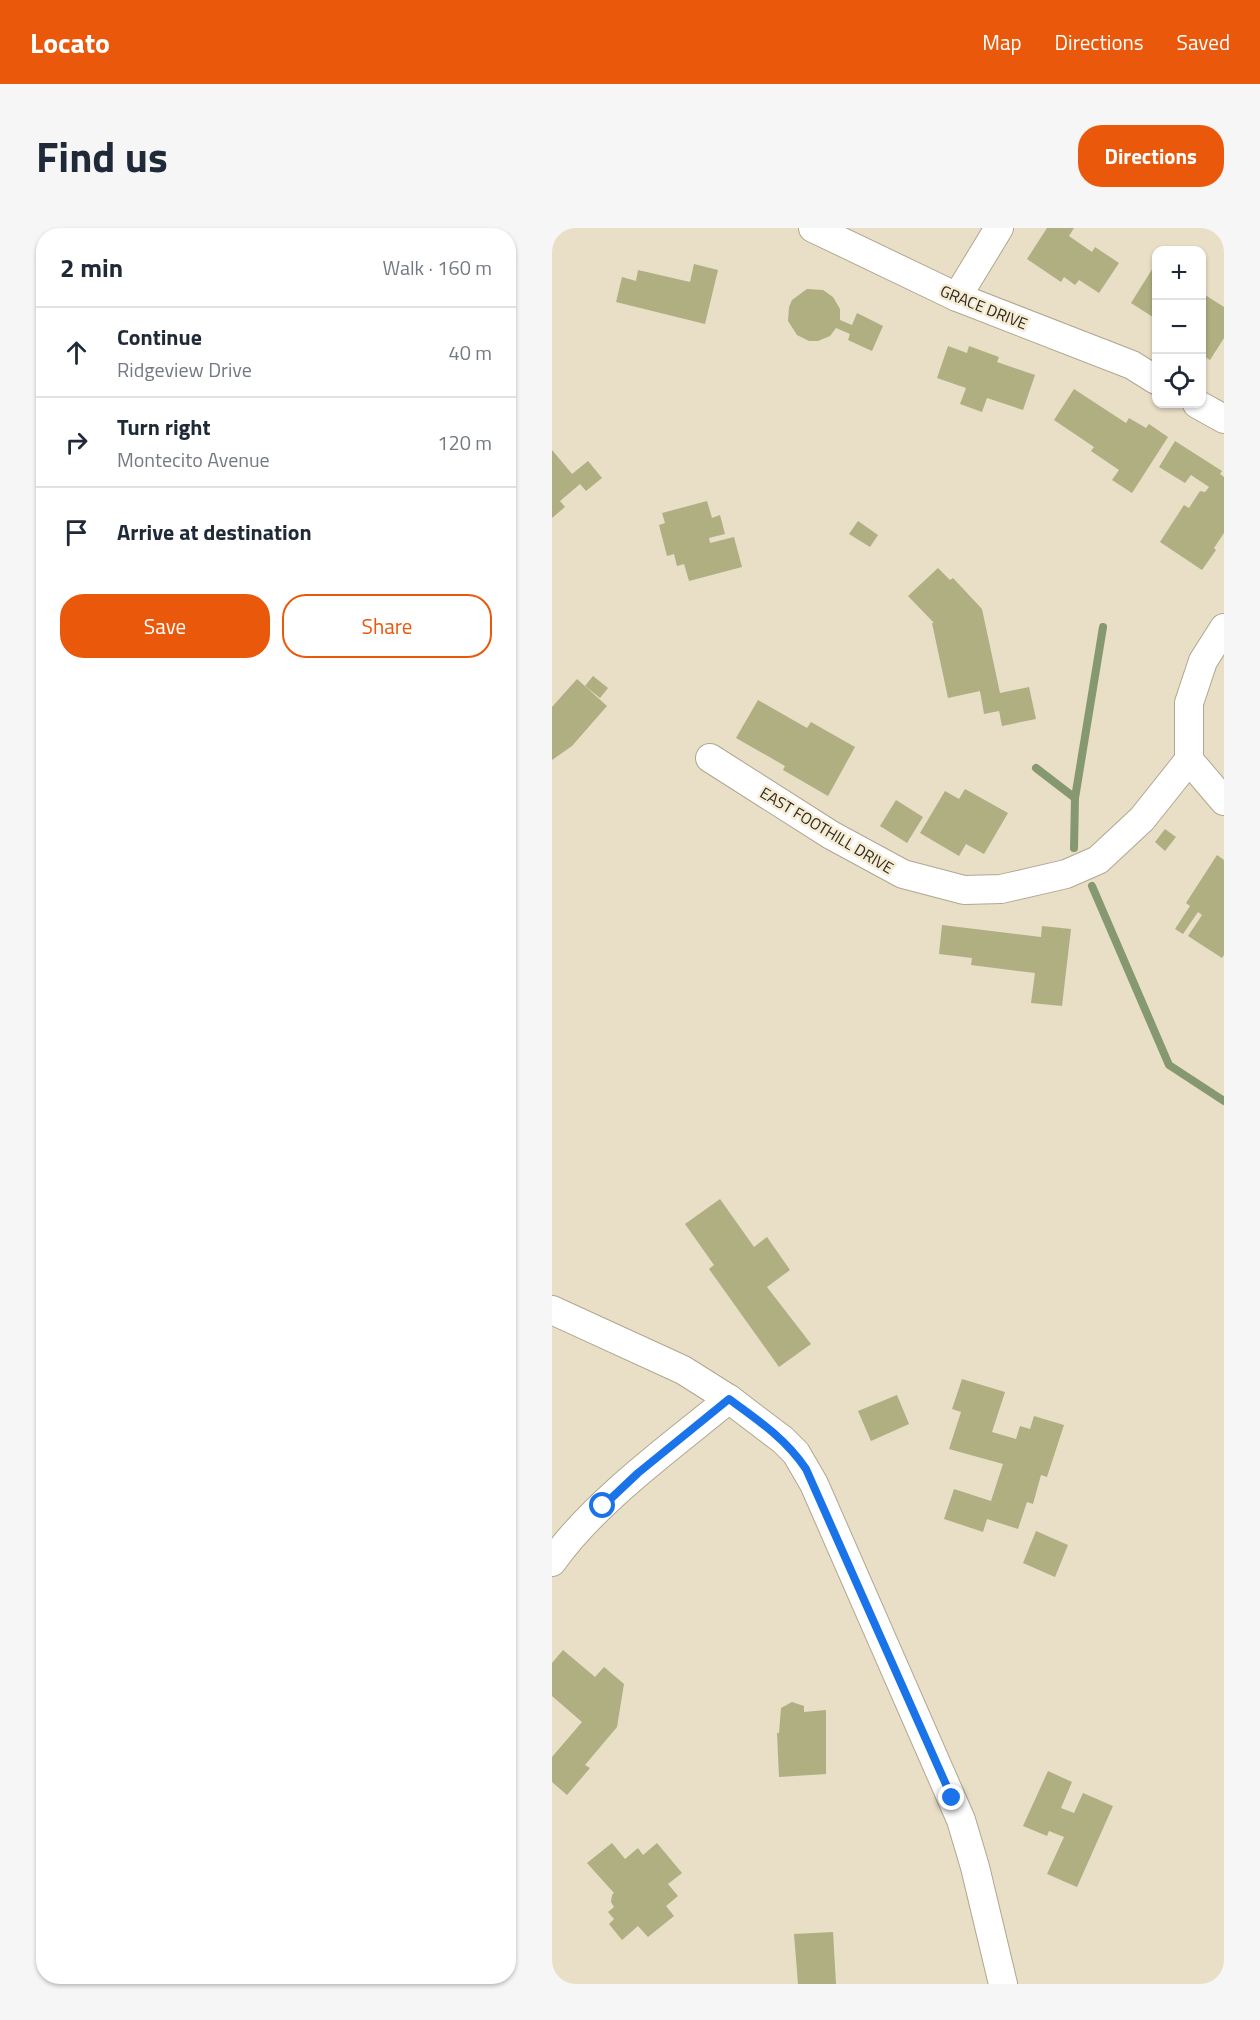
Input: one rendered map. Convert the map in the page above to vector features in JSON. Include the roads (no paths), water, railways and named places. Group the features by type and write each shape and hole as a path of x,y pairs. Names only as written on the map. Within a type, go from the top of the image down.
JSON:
{"street":[{"name":"GRACE DRIVE","path":"813,228 957,297 1132,365 1152,378"},
{"path":"957,297 999,228"},
{"path":"1204,408 1224,419"},
{"path":"1224,628 1203,661 1189,704 1189,760 1224,801"},
{"name":"EAST FOOTHILL DRIVE","path":"710,758 831,835 903,874 964,890 1001,889 1066,873 1098,860 1142,819 1189,760"},
{"path":"552,1310 683,1370 729,1399 783,1440 796,1453 814,1484 961,1820 977,1875 1003,1984"},
{"path":"552,1562 562,1548 638,1473 729,1399"}],"waterway":[{"path":"1075,798 1103,627"},
{"path":"1036,768 1075,798 1074,848"},
{"path":"1092,886 1169,1065 1224,1101"}]}
